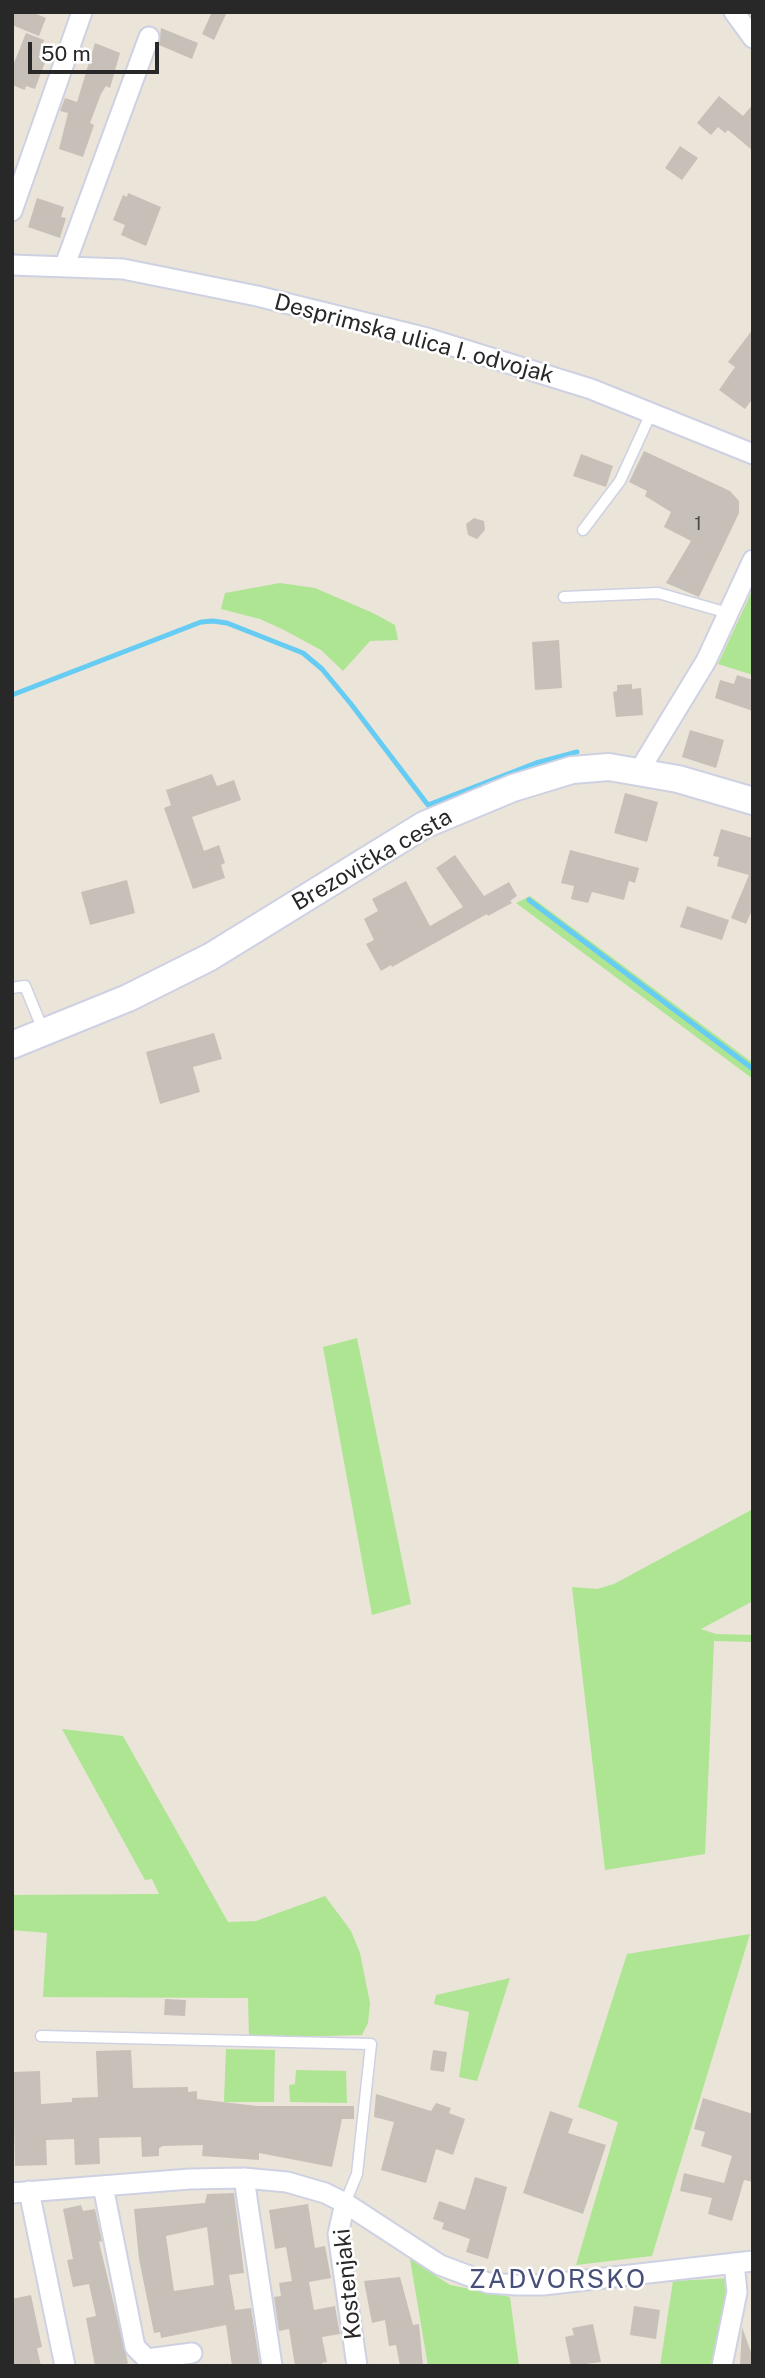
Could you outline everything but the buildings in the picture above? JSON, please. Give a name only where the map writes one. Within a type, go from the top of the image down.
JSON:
[{"type":"main road","name":"Brezovička cesta","points":[[12,1045],[128,998],[210,957],[424,825],[452,811],[572,770],[609,767],[639,771],[753,801]]},
{"type":"street","points":[[12,211],[82,12]]},
{"type":"street","points":[[734,12],[753,38]]},
{"type":"street","points":[[65,265],[149,37]]},
{"type":"street","name":"Desprimska ulica I. odvojak","points":[[12,265],[123,269],[414,334],[652,411],[753,454]]},
{"type":"street","points":[[639,771],[706,662],[753,560]]},
{"type":"street","points":[[244,2178],[272,2366]]},
{"type":"street","points":[[65,2366],[21,2192],[244,2178],[305,2186],[345,2203],[440,2265],[488,2283],[543,2286],[743,2262],[722,2366]]},
{"type":"street","points":[[103,2186],[135,2347],[147,2359],[192,2353]]},
{"type":"street","name":"Kostenjaki","points":[[345,2203],[338,2234],[357,2366]]},
{"type":"lane","points":[[583,530],[620,481],[652,411]]},
{"type":"lane","points":[[564,597],[658,593],[728,613]]},
{"type":"lane","points":[[12,988],[25,986],[44,1034]]},
{"type":"lane","points":[[41,2036],[371,2044],[357,2174],[345,2203]]},
{"type":"green space","points":[[280,583],[315,588],[373,613],[395,625],[398,640],[370,641],[343,671],[321,650],[284,630],[260,619],[221,609],[225,593]]},
{"type":"green space","points":[[753,589],[753,675],[718,664]]},
{"type":"green space","points":[[530,896],[753,1063],[753,1079],[516,903]]},
{"type":"green space","points":[[357,1338],[411,1604],[372,1615],[323,1347]]},
{"type":"green space","points":[[753,1509],[753,1601],[701,1629],[716,1634],[753,1635],[753,1642],[714,1641],[705,1854],[605,1870],[572,1587],[597,1589],[614,1584]]},
{"type":"green space","points":[[62,1729],[123,1736],[228,1922],[256,1921],[325,1896],[351,1931],[360,1953],[370,2003],[368,2023],[362,2035],[249,2038],[248,1998],[43,1997],[47,1933],[12,1930],[12,1895],[159,1894],[152,1879],[145,1880]]},
{"type":"green space","points":[[750,1934],[652,2256],[576,2265],[618,2122],[578,2107],[627,1954]]},
{"type":"green space","points":[[510,1978],[477,2081],[459,2077],[469,2012],[434,2004],[436,1995]]},
{"type":"green space","points":[[226,2049],[275,2050],[274,2102],[224,2102]]},
{"type":"green space","points":[[296,2070],[346,2071],[347,2103],[290,2102],[289,2085],[295,2084]]},
{"type":"green space","points":[[410,2259],[450,2285],[510,2297],[519,2366],[428,2366]]},
{"type":"green space","points":[[732,2278],[715,2366],[660,2366],[673,2281]]},
{"type":"waterway","points":[[12,695],[201,622],[213,621],[227,623],[303,653],[322,669],[428,805],[536,763],[577,752]]},
{"type":"waterway","points":[[529,900],[753,1069]]},
{"type":"district","name":"ZADVORSKO","points":[[558,2280]]}]
